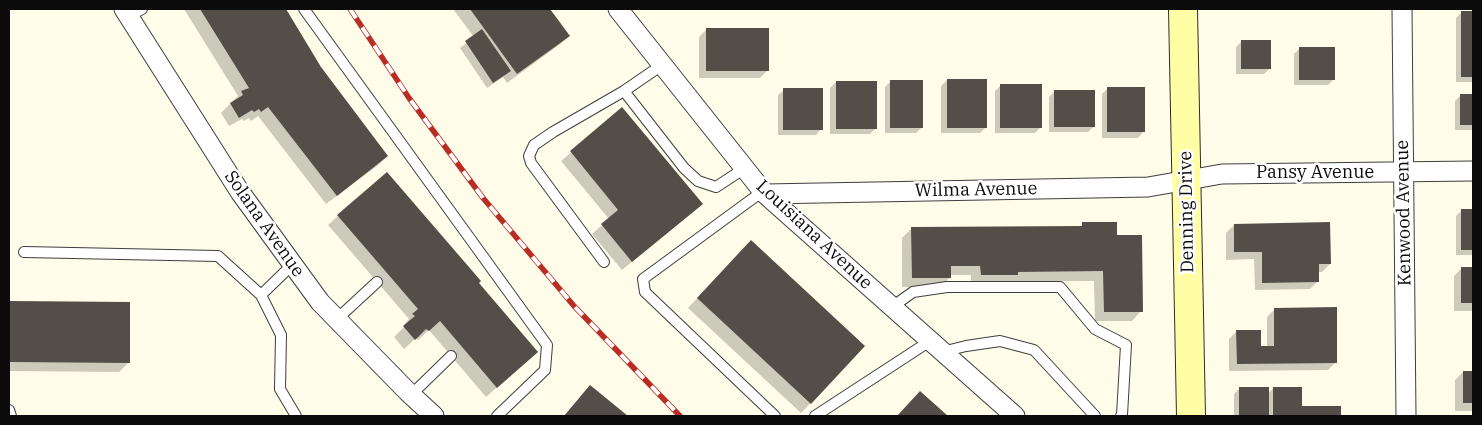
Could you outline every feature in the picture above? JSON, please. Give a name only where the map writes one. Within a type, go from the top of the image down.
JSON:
[{"type":"street","name":"Louisiana Avenue","points":[[618,9],[764,193],[1015,416]]},
{"type":"street","name":"Denning Drive","points":[[1183,9],[1191,416]]},
{"type":"street","name":"Kenwood Avenue","points":[[1402,9],[1406,416]]},
{"type":"street","name":"Solana Avenue","points":[[132,11],[240,192],[320,302],[434,416]]},
{"type":"street","name":"Pansy Avenue","points":[[1187,180],[1222,174],[1473,171]]},
{"type":"street","name":"Wilma Avenue","points":[[764,193],[1148,187],[1187,180]]},
{"type":"lane","points":[[304,9],[546,345],[545,370],[497,416]]},
{"type":"lane","points":[[604,262],[531,163],[529,156],[534,145],[553,132],[624,91],[662,65]]},
{"type":"lane","points":[[624,91],[684,168],[698,181],[716,187],[745,168]]},
{"type":"lane","points":[[764,193],[643,279],[644,292],[775,416]]},
{"type":"lane","points":[[24,252],[218,256],[260,295],[281,334],[280,389],[296,416]]},
{"type":"lane","points":[[260,295],[293,264]]},
{"type":"lane","points":[[336,319],[378,282]]},
{"type":"lane","points":[[892,307],[913,292],[947,287],[1060,287],[1095,329],[1126,345],[1121,416]]},
{"type":"lane","points":[[815,416],[936,346],[966,346],[1000,341],[1034,350],[1095,416]]},
{"type":"lane","points":[[411,395],[451,356]]},
{"type":"lane","points":[[9,410],[10,416]]},
{"type":"building","points":[[200,9],[286,9],[321,67],[388,156],[337,196],[268,107],[261,112],[259,109],[254,112],[252,110],[239,118],[230,103],[243,95],[241,91],[249,88]]},
{"type":"building","points":[[470,9],[550,9],[570,36],[517,74]]},
{"type":"building","points":[[1461,11],[1473,11],[1473,77],[1461,77]]},
{"type":"building","points":[[706,28],[769,28],[769,71],[706,71]]},
{"type":"building","points":[[482,29],[511,71],[493,83],[465,41]]},
{"type":"building","points":[[1241,40],[1271,40],[1271,69],[1241,69]]},
{"type":"building","points":[[1299,47],[1335,47],[1335,80],[1299,80]]},
{"type":"building","points":[[947,79],[987,79],[987,128],[947,128]]},
{"type":"building","points":[[890,80],[923,80],[923,128],[890,128]]},
{"type":"building","points":[[836,81],[877,81],[877,129],[836,129]]},
{"type":"building","points":[[1000,84],[1042,84],[1042,128],[1000,128]]},
{"type":"building","points":[[1107,87],[1145,87],[1145,132],[1107,132]]},
{"type":"building","points":[[783,88],[823,88],[823,130],[783,130]]},
{"type":"building","points":[[1054,90],[1095,90],[1095,127],[1054,127]]},
{"type":"building","points":[[1460,94],[1473,94],[1473,125],[1460,125]]},
{"type":"building","points":[[622,107],[703,204],[632,262],[601,224],[618,210],[570,151]]},
{"type":"building","points":[[387,172],[481,281],[479,283],[538,352],[497,388],[440,321],[429,331],[426,329],[415,340],[403,326],[415,316],[412,314],[418,309],[337,215]]},
{"type":"building","points":[[1461,209],[1473,209],[1473,250],[1461,250]]},
{"type":"building","points":[[1082,222],[1117,222],[1117,235],[1142,235],[1143,312],[1104,312],[1103,271],[1018,272],[1018,275],[981,275],[980,266],[951,266],[951,278],[912,278],[911,227],[1082,226]]},
{"type":"building","points":[[1330,222],[1331,264],[1319,264],[1319,282],[1262,283],[1262,252],[1234,252],[1234,224]]},
{"type":"building","points":[[751,240],[865,346],[811,404],[697,298]]},
{"type":"building","points":[[1461,267],[1473,267],[1473,303],[1461,303]]},
{"type":"building","points":[[9,301],[130,302],[130,363],[9,362]]},
{"type":"building","points":[[1337,307],[1337,363],[1237,364],[1236,330],[1261,330],[1261,346],[1274,346],[1274,308]]},
{"type":"building","points":[[1463,371],[1473,371],[1473,403],[1463,403]]},
{"type":"building","points":[[590,385],[628,416],[564,416]]},
{"type":"building","points":[[1239,387],[1269,387],[1269,416],[1239,416]]},
{"type":"building","points":[[1273,387],[1302,387],[1302,406],[1341,406],[1341,416],[1273,416]]},
{"type":"building","points":[[920,391],[948,416],[897,416]]},
{"type":"railway","points":[[350,9],[409,98],[483,198],[574,306],[680,416]]}]
